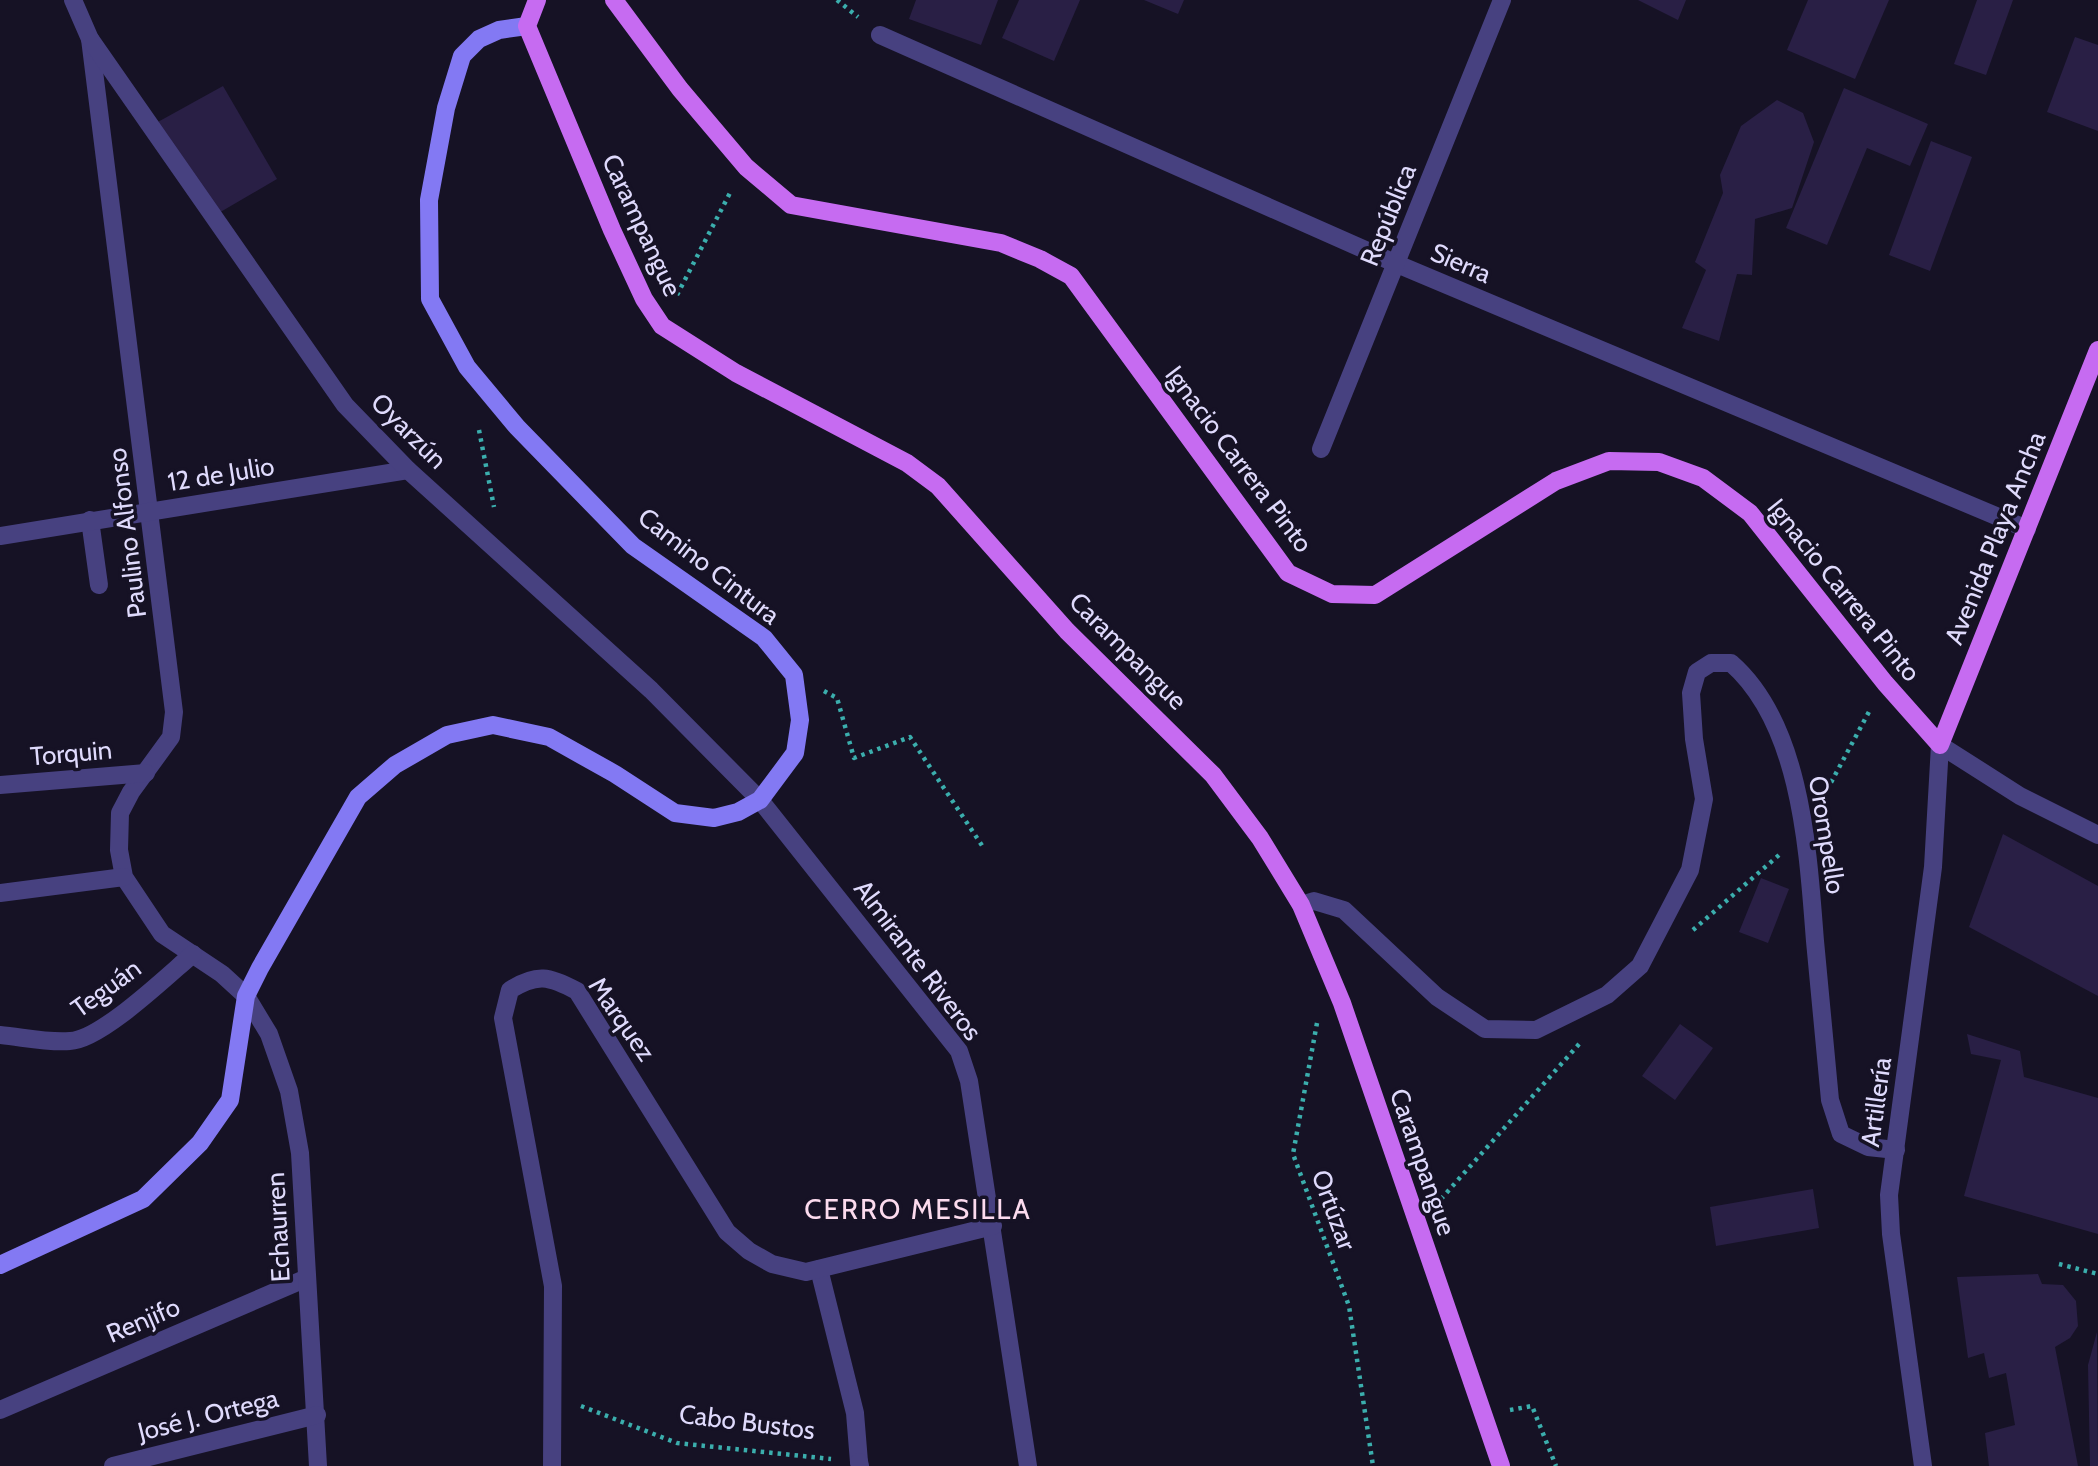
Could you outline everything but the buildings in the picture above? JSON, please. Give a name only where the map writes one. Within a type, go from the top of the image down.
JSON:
[{"type":"main road","points":[[527,26],[537,0]]},
{"type":"main road","name":"Ignacio Carrera Pinto","points":[[614,0],[680,89],[738,157],[791,205],[1001,243],[1040,259],[1071,276],[1288,573],[1332,594],[1375,595],[1556,481],[1609,461],[1659,462],[1703,478],[1750,513],[1885,683],[1940,745]]},
{"type":"main road","name":"Carampangue","points":[[527,26],[612,230],[644,299],[662,326],[736,373],[907,463],[938,486],[1067,631],[1213,775],[1260,838],[1301,905],[1342,1003],[1501,1466]]},
{"type":"main road","name":"Camino Cintura","points":[[527,26],[499,30],[478,39],[462,56],[446,108],[429,200],[430,299],[467,367],[517,427],[633,546],[764,638],[794,675]]},
{"type":"main road","name":"Avenida Playa Ancha","points":[[1940,745],[2098,350]]},
{"type":"main road","points":[[0,1265],[143,1199],[200,1143],[230,1100],[246,996],[358,797],[395,765],[447,735],[493,725],[549,737],[615,774],[675,813],[714,818],[738,812],[760,800],[795,753],[800,720],[794,675]]},
{"type":"street","name":"Paulino Alfonso","points":[[73,0],[90,39],[174,712],[171,737],[131,792],[121,813],[119,850],[124,877],[162,934],[222,974],[246,996]]},
{"type":"street","name":"República","points":[[1321,449],[1502,0]]},
{"type":"street","name":"Sierra","points":[[880,35],[1397,264],[2026,529]]},
{"type":"street","name":"Oyarzún","points":[[90,39],[345,405],[408,470],[651,690],[760,800]]},
{"type":"street","name":"12 de Julio","points":[[0,536],[408,470]]},
{"type":"street","points":[[90,520],[99,585]]},
{"type":"street","name":"Orompello","points":[[1301,905],[1314,901],[1344,910],[1437,997],[1485,1030],[1536,1031],[1607,995],[1640,966],[1690,870],[1704,799],[1690,693],[1697,672],[1711,663],[1731,663],[1749,678],[1762,699],[1789,763],[1806,831],[1830,1100],[1841,1134],[1867,1147],[1896,1150]]},
{"type":"street","points":[[1940,745],[2020,796],[2098,835]]},
{"type":"street","name":"Artillería","points":[[1923,1466],[1891,1234],[1889,1195],[1933,867],[1940,745]]},
{"type":"street","name":"Torquin","points":[[0,785],[146,773]]},
{"type":"street","name":"Almirante Riveros","points":[[760,800],[959,1051],[969,1081],[1028,1466]]},
{"type":"street","points":[[0,893],[124,877]]},
{"type":"street","name":"Teguán","points":[[0,1035],[70,1041],[84,1038],[116,1018],[193,954]]},
{"type":"street","name":"Marquez","points":[[552,1466],[553,1286],[503,1017],[510,990],[529,978],[555,979],[577,991],[727,1232],[749,1251],[772,1265],[806,1272],[993,1226]]},
{"type":"street","name":"Echaurren","points":[[246,996],[269,1034],[289,1091],[300,1153],[318,1466]]},
{"type":"street","name":"Cabo Bustos","points":[[819,1269],[855,1413],[860,1464]]},
{"type":"street","name":"Renjifo","points":[[0,1410],[307,1278]]},
{"type":"street","name":"José J. Ortega","points":[[113,1466],[317,1415]]},
{"type":"path","points":[[662,326],[721,208]]},
{"type":"path","points":[[477,422],[504,558]]},
{"type":"path","points":[[794,675],[837,698],[854,758],[910,737],[983,847]]},
{"type":"path","name":"Ortúzar","points":[[1317,1020],[1293,1154],[1349,1306],[1373,1466]]},
{"type":"path","points":[[2059,1264],[2098,1274]]},
{"type":"path","name":"Cabo Bustos","points":[[553,1395],[677,1443],[860,1464]]},
{"type":"path","points":[[1482,1415],[1532,1406],[1556,1466]]},
{"type":"district","name":"CERRO MESILLA","points":[[918,1209]]}]
